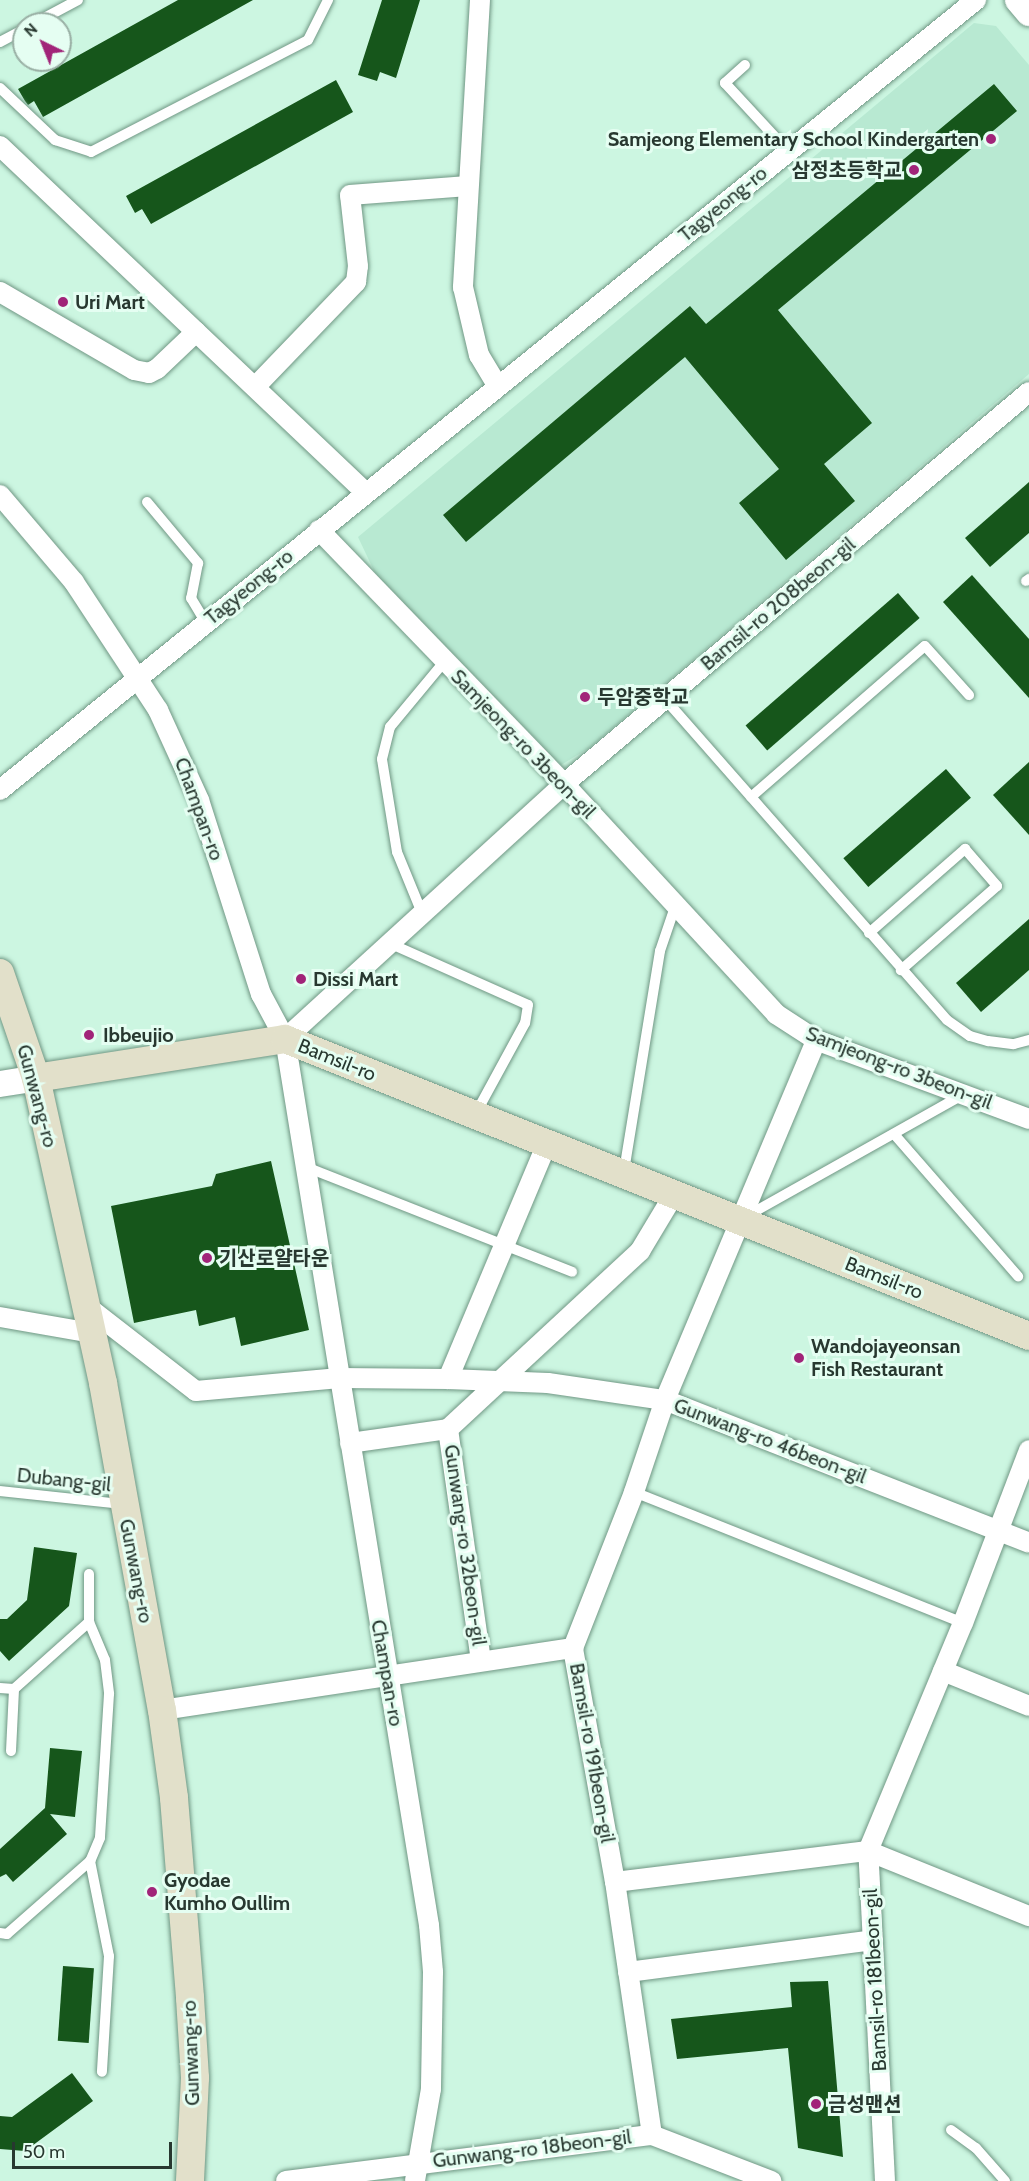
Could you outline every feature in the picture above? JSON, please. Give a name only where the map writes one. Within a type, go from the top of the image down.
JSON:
[{"type":"main road","name":"Gunwang-ro","points":[[0,973],[36,1078],[86,1305],[162,1710],[174,1798],[195,2078],[190,2181]]},
{"type":"main road","name":"Bamsil-ro","points":[[36,1078],[285,1039],[673,1196],[1029,1336]]},
{"type":"street","points":[[480,0],[463,287],[479,355],[497,385]]},
{"type":"street","name":"Tagyeong-ro","points":[[0,790],[497,385],[976,0]]},
{"type":"street","points":[[1018,0],[1029,13]]},
{"type":"street","points":[[0,146],[365,492]]},
{"type":"street","points":[[255,387],[356,282],[358,266],[350,195],[468,186]]},
{"type":"street","points":[[0,291],[134,370],[149,373],[157,369],[196,332]]},
{"type":"street","name":"Bamsil-ro 208beon-gil","points":[[285,1039],[564,784],[1029,392]]},
{"type":"street","name":"Champan-ro","points":[[0,495],[74,582],[139,677],[172,738],[199,800],[261,994],[285,1039],[387,1675],[411,1809],[432,1972],[431,2089],[416,2172]]},
{"type":"street","name":"Samjeong-ro 3beon-gil","points":[[319,530],[564,784],[776,1014],[816,1040],[1029,1119]]},
{"type":"street","points":[[738,1221],[816,1040]]},
{"type":"street","points":[[0,1084],[36,1078]]},
{"type":"street","points":[[448,1379],[547,1144]]},
{"type":"street","points":[[350,1443],[448,1429],[640,1251],[673,1196]]},
{"type":"street","name":"Bamsil-ro 191beon-gil","points":[[652,2134],[615,1882],[573,1648],[634,1492],[665,1400],[738,1221]]},
{"type":"street","name":"Gunwang-ro 46beon-gil","points":[[86,1305],[196,1391],[339,1377],[448,1379],[548,1383],[665,1400],[1029,1543]]},
{"type":"street","points":[[0,1317],[92,1333]]},
{"type":"street","name":"Gunwang-ro 32beon-gil","points":[[448,1429],[481,1661]]},
{"type":"street","name":"Bamsil-ro 181beon-gil","points":[[885,2181],[868,1851],[1000,1531],[1029,1450]]},
{"type":"street","name":"Gunwang-ro 32beon-gil","points":[[162,1710],[573,1648]]},
{"type":"street","points":[[943,1671],[1029,1706]]},
{"type":"street","name":"Bamsil-ro 181beon-gil","points":[[615,1882],[868,1851],[1029,1916]]},
{"type":"street","points":[[628,1972],[873,1940]]},
{"type":"street","name":"Gunwang-ro 18beon-gil","points":[[286,2181],[416,2172],[652,2134],[771,2181]]},
{"type":"lane","points":[[56,12],[78,0]]},
{"type":"lane","points":[[0,88],[55,140],[91,153],[308,40],[328,0]]},
{"type":"lane","points":[[745,65],[725,83],[788,151]]},
{"type":"lane","points":[[147,502],[198,563],[191,598],[206,623]]},
{"type":"lane","points":[[751,797],[924,646],[969,695]]},
{"type":"lane","name":"Samjeong-ro 3beon-gil","points":[[422,914],[397,852],[382,759],[390,727],[444,662]]},
{"type":"lane","points":[[665,699],[947,1020],[970,1036],[1014,1044],[1029,1040]]},
{"type":"lane","points":[[869,933],[965,849],[997,886],[901,970]]},
{"type":"lane","points":[[623,1176],[660,951],[676,904]]},
{"type":"lane","points":[[389,944],[528,1005],[525,1023],[475,1115]]},
{"type":"lane","points":[[738,1221],[964,1094]]},
{"type":"lane","points":[[894,1134],[1018,1276]]},
{"type":"lane","points":[[306,1167],[503,1248],[572,1272]]},
{"type":"lane","name":"Dubang-gil","points":[[0,1491],[124,1504]]},
{"type":"lane","points":[[634,1492],[963,1623]]},
{"type":"lane","points":[[0,1933],[7,1934],[90,1861],[100,1838],[110,1694],[105,1659],[89,1622],[89,1574]]},
{"type":"lane","points":[[11,1751],[14,1689],[89,1622]]},
{"type":"lane","points":[[0,1688],[14,1689]]},
{"type":"lane","points":[[90,1861],[109,1956],[102,2072]]},
{"type":"lane","points":[[951,2130],[976,2148],[1005,2181]]},
{"type":"shaded area","points":[[974,23],[996,26],[1029,65],[1029,374],[589,748],[561,765],[375,573],[358,537]]},
{"type":"building","points":[[178,0],[253,0],[43,117],[34,101],[28,105],[18,89],[49,72],[72,72],[72,59]]},
{"type":"building","points":[[382,0],[420,0],[396,78],[380,72],[377,81],[358,75]]},
{"type":"building","points":[[336,80],[353,112],[151,224],[142,209],[135,213],[126,196]]},
{"type":"building","points":[[994,84],[1017,111],[778,310],[872,423],[824,464],[855,501],[786,560],[739,503],[779,469],[685,357],[466,542],[443,515],[690,306],[706,324]]},
{"type":"building","points":[[1029,482],[1029,533],[990,567],[965,538]]},
{"type":"building","points":[[972,575],[1029,639],[1029,698],[943,602]]},
{"type":"building","points":[[898,593],[920,618],[767,750],[746,726]]},
{"type":"building","points":[[1029,762],[1029,835],[993,795]]},
{"type":"building","points":[[946,769],[971,798],[868,887],[843,858]]},
{"type":"building","points":[[1029,919],[1029,970],[981,1012],[956,983]]},
{"type":"building","name":"기산로얄타운","points":[[271,1161],[309,1330],[241,1346],[235,1317],[199,1326],[196,1310],[134,1323],[111,1206],[212,1186],[216,1174]]},
{"type":"building","points":[[34,1547],[77,1553],[69,1606],[9,1661],[0,1651],[0,1619],[7,1619],[27,1600]]},
{"type":"building","points":[[50,1748],[82,1751],[75,1817],[50,1814],[67,1834],[13,1882],[6,1874],[0,1877],[0,1849],[45,1808]]},
{"type":"building","points":[[63,1966],[94,1968],[89,2043],[58,2041]]},
{"type":"building","name":"금성맨션","points":[[828,1981],[843,2157],[798,2148],[788,2048],[677,2059],[671,2019],[792,2007],[790,1982]]},
{"type":"building","points":[[72,2073],[93,2101],[25,2151],[0,2149],[0,2116],[12,2117]]},
{"type":"place","name":"Samjeong Elementary School Kindergarten","points":[[991,139]]},
{"type":"place","name":"삼정초등학교","points":[[914,170]]},
{"type":"place","name":"Uri Mart","points":[[63,302]]},
{"type":"place","name":"두암중학교","points":[[585,697]]},
{"type":"place","name":"Dissi Mart","points":[[301,979]]},
{"type":"place","name":"Ibbeujio","points":[[89,1035]]},
{"type":"place","name":"기산로얄타운","points":[[207,1258]]},
{"type":"place","name":"Wandojayeonsan Fish Restaurant","points":[[799,1358]]},
{"type":"place","name":"Gyodae Kumho Oullim","points":[[152,1892]]},
{"type":"place","name":"금성맨션","points":[[816,2104]]}]
